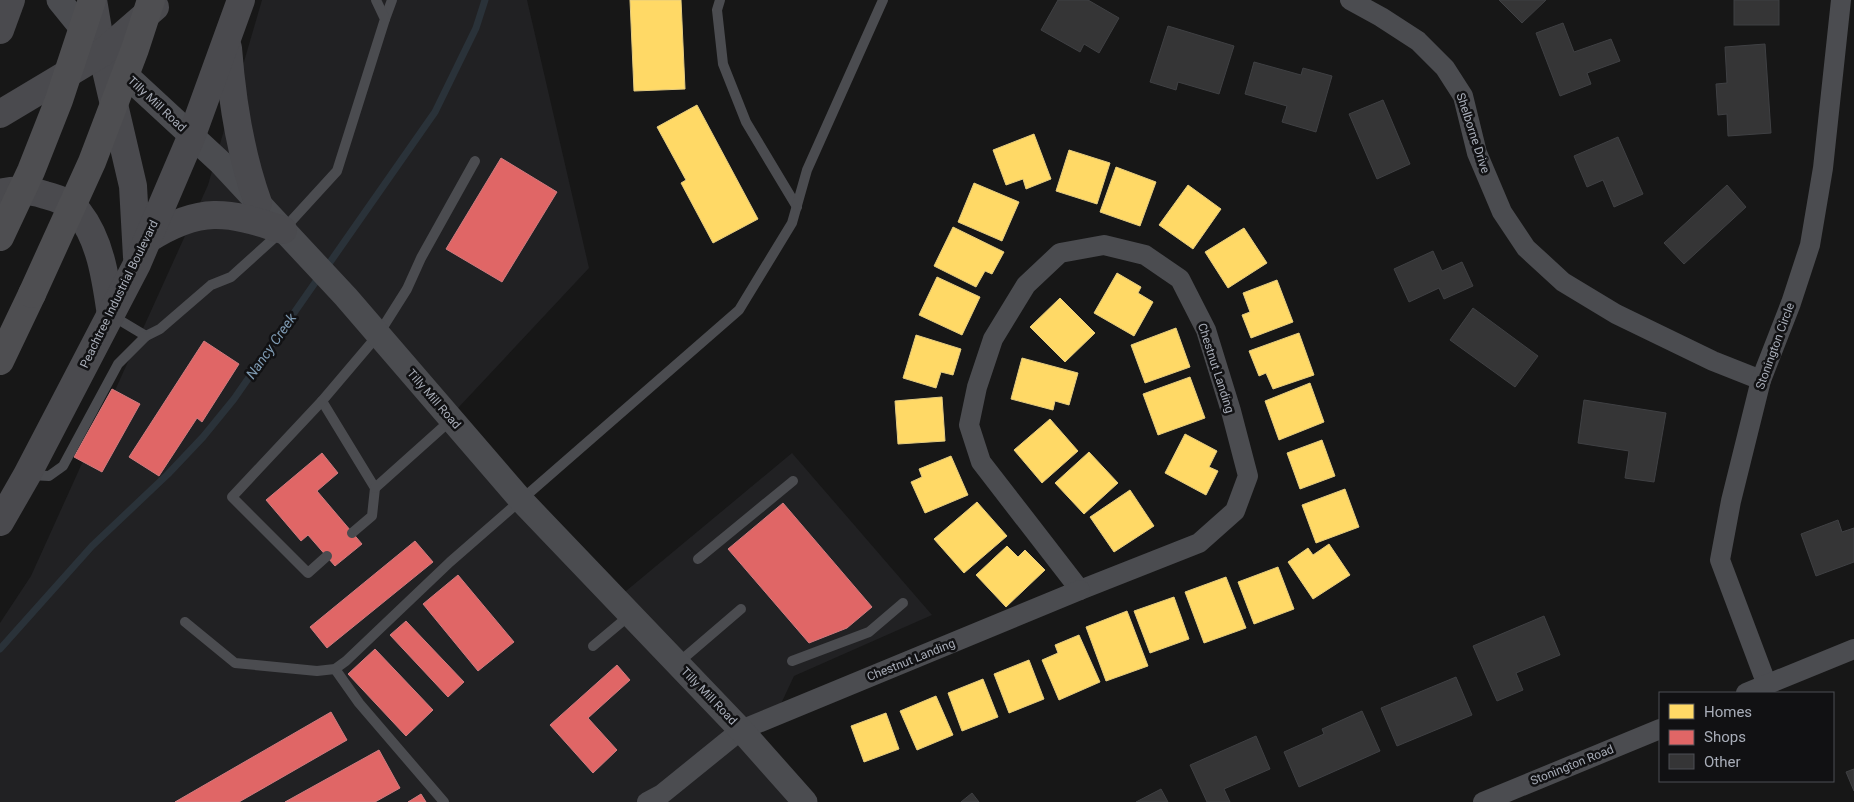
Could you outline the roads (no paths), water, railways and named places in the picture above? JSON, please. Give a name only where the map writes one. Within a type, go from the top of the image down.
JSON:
[{"type":"highway","points":[[0,237],[31,171],[93,0]]},
{"type":"highway","points":[[0,361],[92,162],[135,49],[151,0]]},
{"type":"main road","points":[[0,30],[11,0]]},
{"type":"main road","points":[[93,0],[102,53],[133,186],[137,264]]},
{"type":"main road","points":[[0,114],[102,53],[164,0]]},
{"type":"main road","name":"Peachtree Industrial Boulevard","points":[[0,522],[27,475],[137,264],[192,135],[241,0]]},
{"type":"main road","points":[[227,39],[240,142],[258,203]]},
{"type":"main road","points":[[0,193],[27,190],[41,193],[66,203],[78,212],[90,231],[97,249],[111,315]]},
{"type":"main road","points":[[148,239],[174,224],[188,218],[203,215],[238,218],[292,239]]},
{"type":"street","name":"Tilly Mill Road","points":[[59,0],[102,53],[220,162],[346,297],[521,500],[741,730],[805,802]]},
{"type":"street","name":"Shelborne Drive","points":[[1350,0],[1382,17],[1418,41],[1445,68],[1463,96],[1477,153],[1502,212],[1526,248],[1563,282],[1616,314],[1712,360],[1761,380]]},
{"type":"street","name":"Stonington Circle","points":[[1767,684],[1720,560],[1731,501],[1761,380],[1791,303],[1810,245],[1823,168],[1841,0]]},
{"type":"street","name":"Chestnut Landing","points":[[647,802],[662,794],[741,730],[1199,543],[1235,511],[1248,476],[1231,411],[1206,330],[1180,279],[1144,256],[1104,245],[1060,253],[1026,285],[993,339],[977,387],[969,425],[982,462],[1080,590]]},
{"type":"street","points":[[1748,692],[1854,649]]},
{"type":"street","name":"Stonington Road","points":[[1483,802],[1659,729]]},
{"type":"lane","points":[[376,0],[386,19]]},
{"type":"lane","points":[[27,475],[49,476],[63,466],[118,364],[146,336],[160,329],[211,285],[231,277],[292,239],[337,171],[392,0]]},
{"type":"lane","points":[[720,0],[717,10],[723,64],[746,122],[797,207]]},
{"type":"lane","points":[[185,622],[235,663],[317,671],[335,669],[450,562],[740,310],[792,223],[807,170],[883,0]]},
{"type":"lane","points":[[327,556],[308,573],[232,497],[322,400],[378,335],[407,288],[421,258],[475,161]]},
{"type":"lane","points":[[111,315],[146,336]]},
{"type":"lane","points":[[322,400],[375,488],[372,516],[352,533]]},
{"type":"lane","points":[[375,488],[452,419]]},
{"type":"lane","points":[[698,559],[793,481]]},
{"type":"lane","points":[[792,661],[869,632],[903,603]]},
{"type":"lane","points":[[677,664],[741,609]]},
{"type":"lane","points":[[593,646],[630,614]]},
{"type":"lane","points":[[335,669],[359,703],[444,802]]},
{"type":"waterway","name":"Nancy Creek","points":[[326,268],[435,112],[476,28],[485,0]]},
{"type":"waterway","name":"Nancy Creek","points":[[0,649],[92,546],[168,474],[203,437],[234,399],[319,277]]}]
